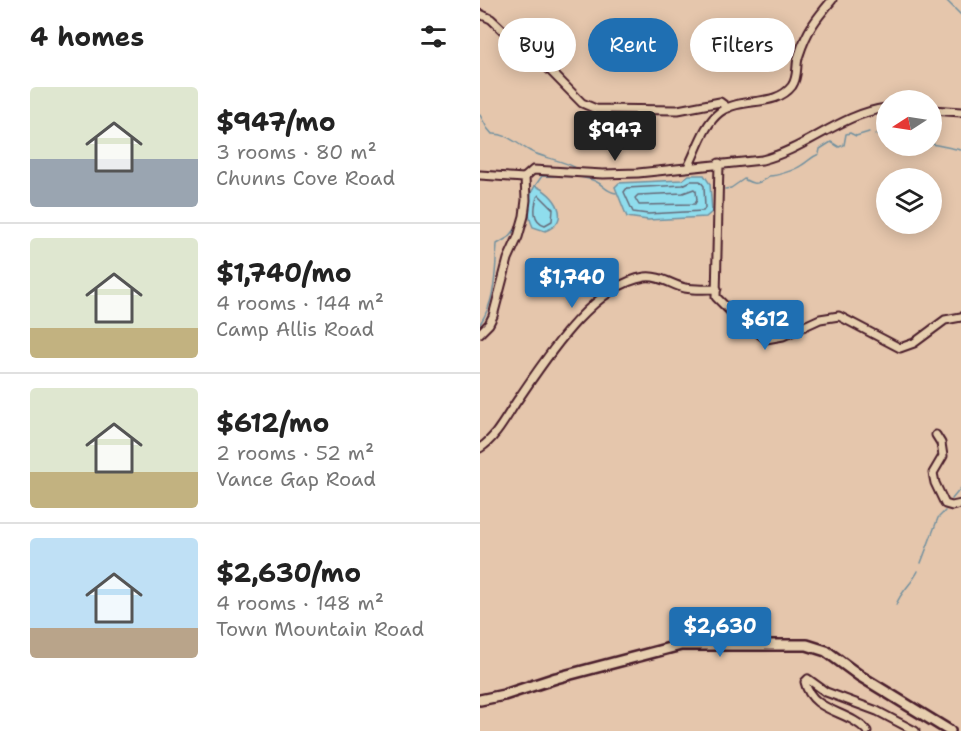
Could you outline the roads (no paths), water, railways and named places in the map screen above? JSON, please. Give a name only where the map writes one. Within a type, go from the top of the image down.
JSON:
[{"type":"main road","points":[[480,700],[681,645],[807,645],[826,651],[860,676],[950,731]]},
{"type":"street","points":[[688,167],[710,123],[720,112],[753,101],[781,97],[793,85],[798,57],[809,27],[832,0]]},
{"type":"street","points":[[480,14],[534,54],[582,103],[597,109],[678,110],[720,102],[728,108]]},
{"type":"street","points":[[480,175],[525,177],[532,170],[616,174],[762,160],[773,158],[846,120],[876,109]]},
{"type":"street","points":[[942,111],[961,112]]},
{"type":"street","points":[[719,163],[717,297],[731,312],[766,339],[783,336],[820,319],[839,316],[900,348],[914,343],[945,320],[961,317]]},
{"type":"street","points":[[480,333],[493,316],[508,259],[521,230],[526,200],[525,177]]},
{"type":"street","points":[[480,448],[494,436],[557,345],[574,325],[607,294],[623,285],[646,277],[653,277],[685,288],[717,289]]},
{"type":"street","points":[[936,435],[941,443],[943,456],[933,473],[935,483],[945,504],[952,506],[961,504]]},
{"type":"street","points":[[867,731],[855,720],[822,706],[809,693],[805,682],[808,679],[826,692],[877,711],[915,731]]},
{"type":"water","points":[[689,175],[704,175],[710,184],[712,212],[706,217],[648,220],[627,217],[615,187],[619,183],[682,180]]},
{"type":"water","points":[[535,186],[549,195],[558,207],[558,221],[545,231],[533,227],[530,217],[529,201]]},
{"type":"waterway","points":[[946,0],[961,15]]},
{"type":"waterway","points":[[480,115],[492,134],[507,137],[536,154],[578,169]]},
{"type":"waterway","points":[[725,189],[731,188],[744,179],[757,183],[769,176],[791,171],[819,154],[820,149],[831,142],[839,147],[844,145],[846,134],[856,136],[869,132]]},
{"type":"waterway","points":[[942,146],[961,150]]},
{"type":"waterway","points":[[535,186],[542,176],[576,177],[595,181],[616,193]]},
{"type":"waterway","points":[[480,324],[492,296],[497,244],[509,237],[517,227]]},
{"type":"waterway","points":[[952,499],[961,488]]},
{"type":"waterway","points":[[921,563],[938,518],[945,511]]},
{"type":"waterway","points":[[896,605],[918,571]]}]
